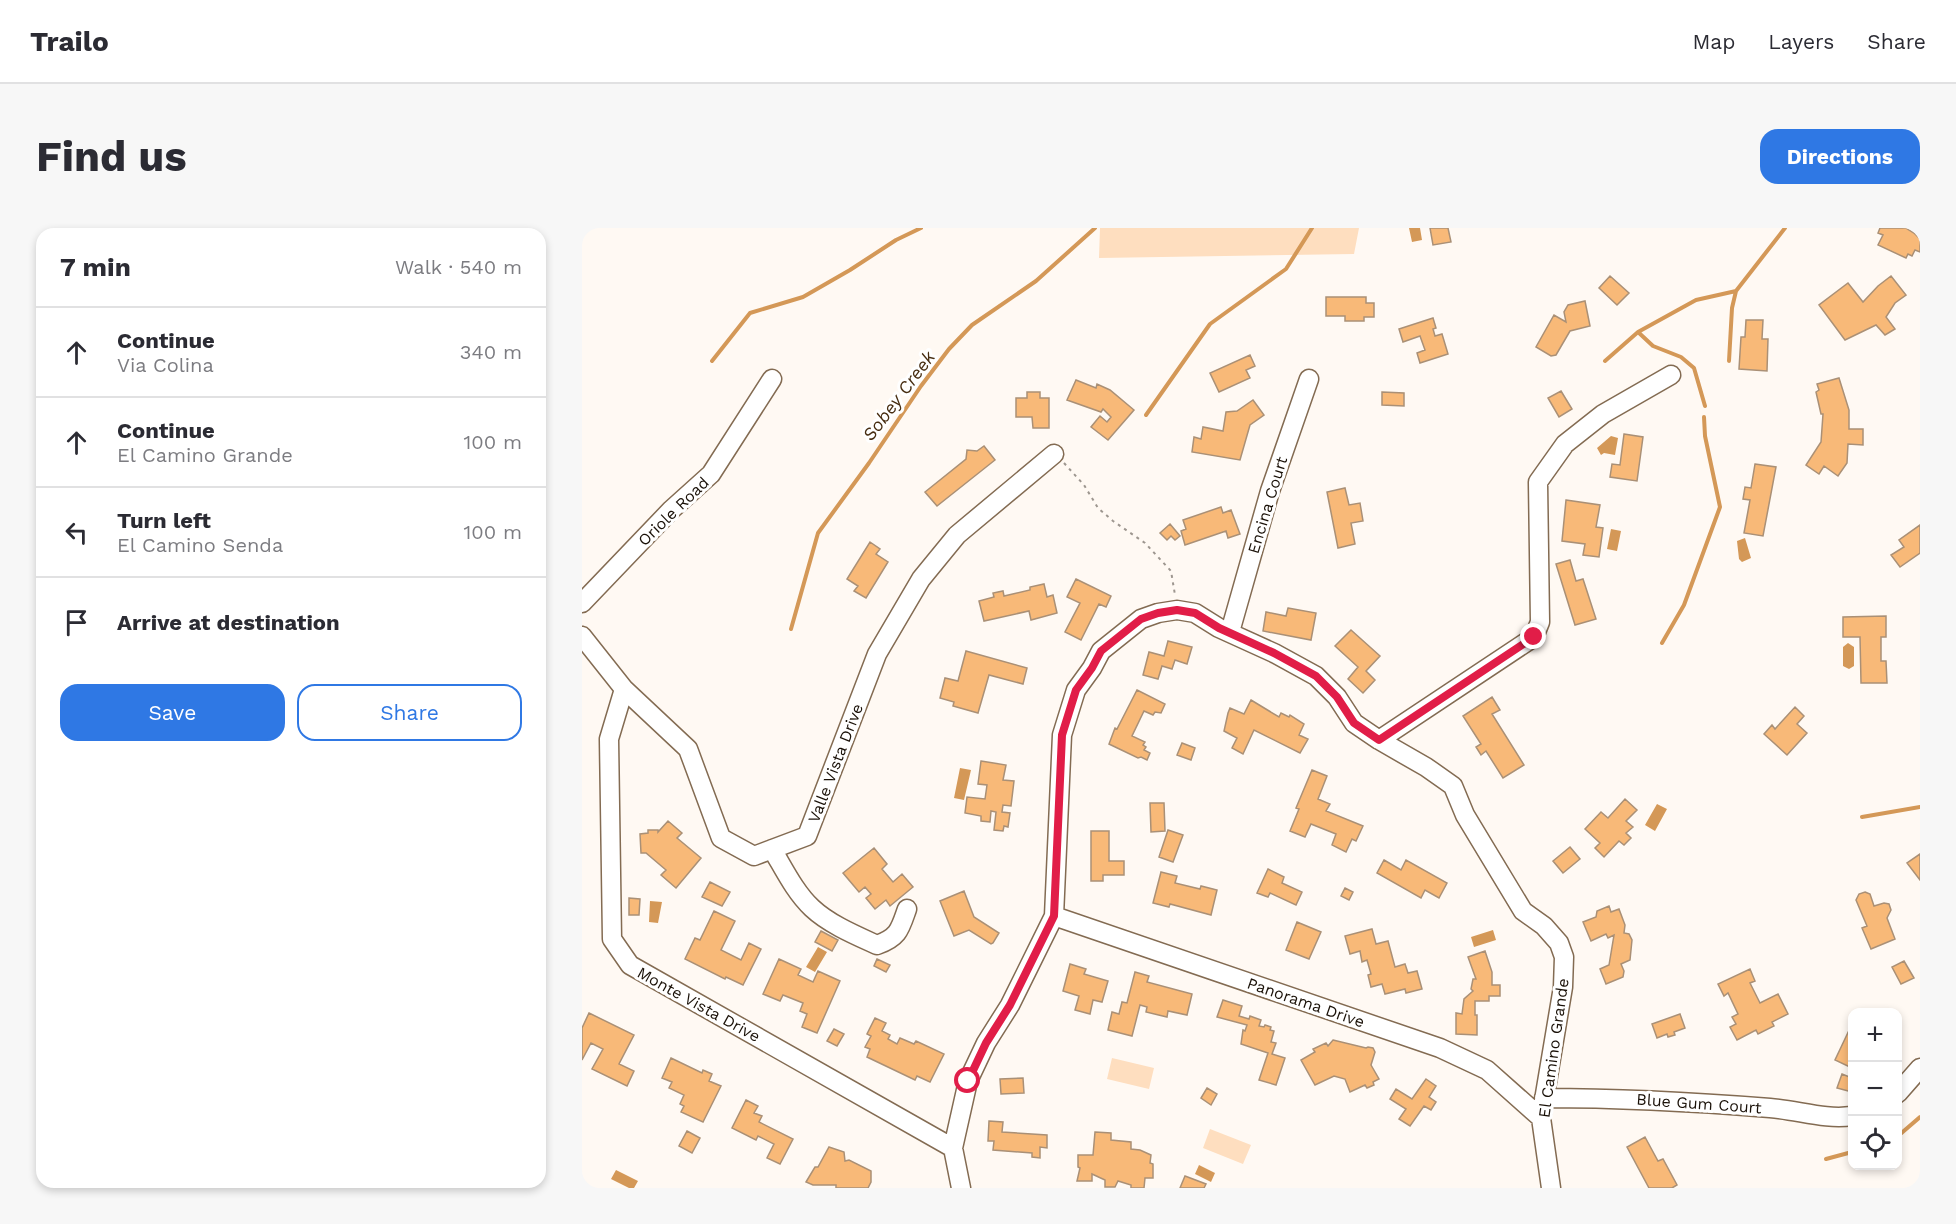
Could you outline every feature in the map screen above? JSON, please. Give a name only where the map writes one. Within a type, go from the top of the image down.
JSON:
[{"type":"street","points":[[1379,740],[1534,637],[1540,622],[1538,482],[1565,444],[1603,414],[1671,375]]},
{"type":"street","name":"Oriole Road","points":[[582,603],[671,510],[711,474],[772,379]]},
{"type":"street","name":"Encina Court","points":[[1230,632],[1270,491],[1309,380]]},
{"type":"street","name":"Valle Vista Drive","points":[[582,636],[624,689],[688,749],[721,838],[754,856],[807,836],[877,654],[921,579],[957,536],[1054,454]]},
{"type":"street","points":[[961,1188],[953,1148],[968,1081],[986,1043],[1010,1005],[1054,916],[1062,735],[1076,690],[1101,651],[1141,619],[1177,610]]},
{"type":"street","name":"El Camino Grande","points":[[1177,610],[1195,613],[1219,628],[1316,676],[1337,697],[1354,723],[1453,786],[1465,815],[1523,911],[1544,926],[1560,943],[1564,957],[1563,987],[1540,1118],[1551,1188]]},
{"type":"street","name":"Monte Vista Drive","points":[[624,689],[609,739],[612,939],[630,965],[953,1148]]},
{"type":"street","points":[[772,849],[813,909],[861,938],[877,945],[890,940],[899,932],[907,909]]},
{"type":"street","name":"Panorama Drive","points":[[1054,916],[1440,1048],[1487,1070],[1540,1118]]},
{"type":"street","points":[[1902,1088],[1920,1068]]},
{"type":"street","name":"Blue Gum Court","points":[[1544,1098],[1628,1098],[1773,1108],[1839,1118],[1848,1117]]},
{"type":"path","points":[[1054,454],[1071,469],[1098,507],[1113,521],[1145,543],[1171,571],[1177,610]]},
{"type":"shaded area","points":[[1100,228],[1359,228],[1354,254],[1099,258]]},
{"type":"shaded area","points":[[1409,228],[1420,228],[1422,240],[1412,242]]},
{"type":"shaded area","points":[[1611,436],[1618,438],[1615,455],[1604,453],[1601,455],[1597,448]]},
{"type":"shaded area","points":[[1611,529],[1621,531],[1617,551],[1607,549]]},
{"type":"shaded area","points":[[1745,538],[1751,558],[1742,562],[1739,559],[1737,541]]},
{"type":"shaded area","points":[[1848,643],[1854,647],[1854,666],[1849,669],[1843,666],[1843,647]]},
{"type":"shaded area","points":[[960,768],[971,770],[964,800],[954,798]]},
{"type":"shaded area","points":[[1657,804],[1667,809],[1655,831],[1645,825]]},
{"type":"shaded area","points":[[650,901],[662,902],[658,923],[649,922]]},
{"type":"shaded area","points":[[1493,930],[1496,940],[1474,947],[1471,937]]},
{"type":"shaded area","points":[[818,947],[827,952],[815,972],[806,967]]},
{"type":"shaded area","points":[[1112,1058],[1154,1068],[1149,1089],[1107,1079]]},
{"type":"shaded area","points":[[1210,1129],[1251,1145],[1243,1164],[1203,1148]]},
{"type":"shaded area","points":[[1199,1165],[1215,1173],[1211,1182],[1195,1174]]},
{"type":"shaded area","points":[[616,1170],[638,1181],[634,1188],[629,1188],[611,1179]]},
{"type":"building","points":[[1430,228],[1448,228],[1451,242],[1433,245]]},
{"type":"building","points":[[1880,228],[1906,228],[1920,239],[1920,252],[1915,250],[1912,256],[1908,254],[1906,258],[1878,245],[1883,235],[1878,233]]},
{"type":"building","points":[[1610,276],[1629,293],[1617,305],[1599,288]]},
{"type":"building","points":[[1891,276],[1906,295],[1895,303],[1886,317],[1895,329],[1885,335],[1876,325],[1845,340],[1819,305],[1848,283],[1863,302]]},
{"type":"building","points":[[1326,297],[1366,297],[1366,303],[1374,303],[1374,317],[1364,317],[1364,321],[1345,321],[1345,316],[1326,316]]},
{"type":"building","points":[[1585,301],[1590,326],[1570,331],[1556,355],[1551,356],[1536,347],[1554,315],[1566,322],[1564,312],[1568,305]]},
{"type":"building","points":[[1433,318],[1436,328],[1433,329],[1435,336],[1442,334],[1448,354],[1420,363],[1417,353],[1425,350],[1420,336],[1403,342],[1399,329]]},
{"type":"building","points":[[1746,320],[1763,320],[1762,339],[1768,339],[1767,371],[1739,369],[1741,337],[1745,337]]},
{"type":"building","points":[[1250,355],[1255,366],[1246,370],[1250,378],[1219,392],[1210,373]]},
{"type":"building","points":[[1839,378],[1849,410],[1849,429],[1863,429],[1863,445],[1848,444],[1847,463],[1838,476],[1824,466],[1819,474],[1806,465],[1821,442],[1823,414],[1821,414],[1816,392],[1819,390],[1817,384]]},
{"type":"building","points":[[1076,380],[1096,388],[1097,384],[1110,390],[1134,410],[1108,440],[1091,427],[1100,416],[1107,422],[1111,417],[1103,409],[1101,412],[1067,400]]},
{"type":"building","points":[[1561,391],[1572,409],[1559,417],[1548,398]]},
{"type":"building","points":[[1027,392],[1040,392],[1040,398],[1049,398],[1049,428],[1033,428],[1032,417],[1016,417],[1016,398],[1027,398]]},
{"type":"building","points":[[1382,392],[1404,393],[1404,406],[1382,405]]},
{"type":"building","points":[[1253,400],[1264,415],[1250,425],[1240,460],[1192,452],[1194,437],[1201,439],[1203,427],[1223,431],[1226,412],[1237,411]]},
{"type":"building","points":[[1624,434],[1643,437],[1637,481],[1610,477],[1612,464],[1620,465]]},
{"type":"building","points":[[984,446],[995,460],[937,506],[925,492],[966,459],[967,450],[977,451]]},
{"type":"building","points":[[1755,464],[1776,467],[1763,536],[1744,533],[1750,500],[1743,499],[1745,487],[1751,488]]},
{"type":"building","points":[[1345,488],[1349,505],[1360,503],[1363,521],[1351,523],[1355,544],[1338,548],[1327,492]]},
{"type":"building","points":[[1566,500],[1600,505],[1596,527],[1603,528],[1599,557],[1583,555],[1585,544],[1562,541]]},
{"type":"building","points":[[1221,507],[1223,513],[1231,510],[1240,534],[1228,538],[1226,531],[1185,545],[1181,531],[1186,529],[1183,520]]},
{"type":"building","points":[[1170,524],[1180,536],[1175,540],[1171,536],[1167,540],[1160,533]]},
{"type":"building","points":[[1920,525],[1920,553],[1900,567],[1891,555],[1904,547],[1899,540]]},
{"type":"building","points":[[870,542],[880,549],[876,554],[888,562],[866,598],[854,591],[858,586],[847,579]]},
{"type":"building","points":[[1570,560],[1576,581],[1583,579],[1596,619],[1575,625],[1556,564]]},
{"type":"building","points":[[1076,579],[1111,596],[1106,607],[1099,604],[1081,640],[1065,632],[1080,603],[1067,597]]},
{"type":"building","points":[[1044,584],[1047,597],[1053,595],[1057,613],[1031,620],[1029,611],[984,621],[979,601],[994,597],[993,593],[1003,591],[1004,596]]},
{"type":"building","points":[[1288,608],[1316,613],[1311,640],[1263,631],[1266,612],[1286,616]]},
{"type":"building","points":[[1886,616],[1886,637],[1881,637],[1881,661],[1886,661],[1887,683],[1861,683],[1860,637],[1843,637],[1843,617]]},
{"type":"building","points":[[1351,630],[1380,656],[1366,671],[1375,680],[1363,693],[1348,679],[1358,667],[1335,646]]},
{"type":"building","points":[[1168,641],[1192,647],[1187,664],[1175,660],[1172,669],[1162,666],[1158,679],[1143,675],[1149,652],[1164,656]]},
{"type":"building","points":[[966,651],[1027,668],[1023,684],[989,675],[978,713],[953,706],[954,702],[940,698],[945,678],[958,681]]},
{"type":"building","points":[[1137,690],[1165,704],[1161,713],[1155,712],[1153,715],[1144,711],[1132,736],[1145,742],[1144,750],[1150,753],[1147,760],[1109,744],[1115,728],[1117,729]]},
{"type":"building","points":[[1492,697],[1500,710],[1492,714],[1524,765],[1503,778],[1486,751],[1481,755],[1476,747],[1481,744],[1463,716]]},
{"type":"building","points":[[1251,700],[1279,717],[1281,713],[1289,717],[1290,715],[1304,724],[1299,735],[1308,739],[1300,753],[1254,730],[1243,754],[1232,748],[1237,738],[1224,731],[1228,713],[1230,708],[1244,714]]},
{"type":"building","points":[[1795,707],[1804,716],[1797,724],[1807,733],[1787,755],[1764,734],[1772,725],[1775,729]]},
{"type":"building","points":[[1182,743],[1195,748],[1191,760],[1177,755]]},
{"type":"building","points":[[981,761],[1006,765],[1003,780],[1014,781],[1011,806],[1003,805],[1002,812],[1010,813],[1008,827],[1004,826],[1003,831],[994,830],[996,812],[991,811],[990,822],[981,821],[981,816],[965,813],[967,797],[985,799],[987,785],[978,784]]},
{"type":"building","points":[[1312,770],[1327,776],[1318,799],[1330,804],[1326,811],[1363,826],[1356,841],[1352,839],[1346,852],[1332,845],[1336,834],[1311,824],[1305,837],[1290,831],[1299,809],[1296,808]]},
{"type":"building","points":[[1625,799],[1637,810],[1626,821],[1633,827],[1626,833],[1631,838],[1624,845],[1619,841],[1604,857],[1595,848],[1600,843],[1585,829],[1601,812],[1608,818]]},
{"type":"building","points":[[1150,803],[1164,803],[1165,831],[1151,832]]},
{"type":"building","points":[[668,821],[682,833],[677,838],[701,858],[676,888],[661,875],[666,870],[646,853],[641,853],[640,834],[648,833],[648,830],[658,830],[658,832]]},
{"type":"building","points":[[1168,830],[1183,835],[1173,862],[1159,857]]},
{"type":"building","points":[[1091,831],[1109,831],[1109,861],[1124,861],[1124,875],[1103,875],[1103,881],[1091,881]]},
{"type":"building","points":[[1570,847],[1580,859],[1563,873],[1553,861]]},
{"type":"building","points":[[874,848],[887,864],[882,869],[893,882],[902,874],[913,887],[890,906],[886,900],[875,909],[866,898],[871,894],[865,887],[859,892],[843,873]]},
{"type":"building","points":[[1920,854],[1920,880],[1907,863]]},
{"type":"building","points":[[1384,860],[1401,870],[1406,860],[1447,883],[1439,898],[1425,890],[1421,898],[1377,873]]},
{"type":"building","points":[[1268,869],[1284,877],[1282,883],[1302,892],[1296,905],[1270,893],[1268,897],[1257,893]]},
{"type":"building","points":[[1161,872],[1177,876],[1175,883],[1200,889],[1201,886],[1217,890],[1211,915],[1170,904],[1169,907],[1153,903]]},
{"type":"building","points":[[710,882],[730,892],[722,906],[702,897]]},
{"type":"building","points":[[1345,888],[1353,892],[1349,900],[1341,896]]},
{"type":"building","points":[[964,891],[974,917],[999,933],[993,943],[991,944],[969,930],[954,936],[940,901]]},
{"type":"building","points":[[1865,892],[1870,894],[1874,906],[1889,904],[1891,910],[1887,918],[1895,939],[1871,949],[1862,928],[1867,926],[1856,900],[1859,894]]},
{"type":"building","points":[[629,898],[640,899],[639,915],[629,915]]},
{"type":"building","points":[[1609,906],[1611,912],[1619,909],[1625,925],[1624,933],[1629,934],[1632,940],[1630,960],[1621,964],[1624,971],[1623,977],[1606,984],[1600,969],[1609,965],[1614,935],[1608,938],[1606,934],[1591,941],[1583,922],[1596,917],[1597,911]]},
{"type":"building","points":[[714,911],[735,921],[721,950],[741,960],[749,943],[761,949],[743,985],[726,977],[725,979],[685,959],[695,938],[700,940]]},
{"type":"building","points":[[1297,922],[1321,932],[1309,959],[1286,950]]},
{"type":"building","points":[[1372,929],[1376,944],[1388,941],[1395,967],[1405,964],[1408,973],[1417,971],[1422,989],[1406,993],[1405,989],[1385,994],[1382,984],[1371,987],[1368,975],[1371,974],[1367,960],[1362,962],[1360,951],[1350,954],[1345,936]]},
{"type":"building","points":[[821,931],[838,940],[832,951],[815,942]]},
{"type":"building","points":[[1485,951],[1492,972],[1492,985],[1500,985],[1500,996],[1489,996],[1489,1001],[1475,1001],[1477,1035],[1456,1034],[1456,1013],[1462,1014],[1464,999],[1473,991],[1471,989],[1473,979],[1476,979],[1468,957]]},
{"type":"building","points":[[779,959],[801,969],[798,975],[813,982],[818,971],[840,981],[817,1033],[802,1027],[807,1014],[800,1011],[803,1003],[783,995],[780,1001],[763,994]]},
{"type":"building","points":[[877,959],[890,965],[886,972],[874,966]]},
{"type":"building","points":[[1904,961],[1914,978],[1901,984],[1892,967]]},
{"type":"building","points":[[1070,964],[1086,969],[1084,974],[1108,981],[1102,1002],[1093,1000],[1090,1014],[1075,1010],[1079,996],[1063,991]]},
{"type":"building","points":[[1750,969],[1755,981],[1750,983],[1760,1003],[1778,994],[1788,1014],[1772,1022],[1774,1026],[1758,1034],[1756,1030],[1737,1040],[1730,1027],[1736,1024],[1732,1017],[1738,1014],[1728,993],[1724,996],[1718,984]]},
{"type":"building","points":[[1135,972],[1149,976],[1147,982],[1192,994],[1187,1015],[1168,1011],[1167,1017],[1146,1012],[1147,1007],[1140,1005],[1132,1036],[1108,1030],[1112,1012],[1119,1014],[1122,1002],[1127,1003]]},
{"type":"building","points":[[1223,1000],[1242,1006],[1239,1016],[1249,1019],[1250,1016],[1261,1020],[1259,1026],[1271,1027],[1270,1030],[1274,1031],[1271,1042],[1276,1043],[1272,1054],[1285,1058],[1276,1085],[1259,1080],[1268,1053],[1241,1044],[1243,1030],[1245,1031],[1247,1025],[1217,1017]]},
{"type":"building","points":[[589,1013],[634,1035],[619,1064],[634,1071],[627,1086],[592,1069],[603,1049],[591,1043],[582,1060],[582,1028]]},
{"type":"building","points":[[1680,1014],[1685,1028],[1674,1032],[1675,1035],[1668,1037],[1667,1034],[1657,1038],[1652,1024]]},
{"type":"building","points":[[875,1018],[886,1023],[882,1031],[890,1035],[888,1039],[897,1044],[900,1038],[914,1044],[916,1041],[944,1054],[930,1082],[917,1076],[915,1080],[867,1057],[870,1049],[865,1047],[871,1036],[867,1034]]},
{"type":"building","points":[[834,1029],[844,1034],[837,1046],[827,1041]]},
{"type":"building","points":[[1848,1032],[1848,1066],[1835,1060]]},
{"type":"building","points":[[1333,1040],[1373,1048],[1375,1052],[1371,1065],[1379,1079],[1373,1082],[1374,1085],[1367,1088],[1365,1085],[1350,1092],[1345,1079],[1334,1076],[1315,1085],[1301,1060],[1315,1052],[1313,1049],[1326,1043],[1328,1046]]},
{"type":"building","points":[[671,1058],[702,1073],[703,1070],[712,1074],[709,1081],[721,1086],[703,1122],[681,1112],[684,1106],[680,1104],[684,1095],[669,1088],[672,1082],[662,1078]]},
{"type":"building","points":[[1842,1074],[1848,1076],[1848,1091],[1837,1088]]},
{"type":"building","points":[[1023,1078],[1024,1093],[1001,1094],[1000,1079]]},
{"type":"building","points":[[1426,1079],[1436,1086],[1429,1097],[1436,1102],[1431,1110],[1424,1106],[1410,1126],[1399,1119],[1406,1109],[1390,1099],[1396,1089],[1412,1099]]},
{"type":"building","points":[[1207,1088],[1217,1094],[1211,1105],[1201,1098]]},
{"type":"building","points":[[746,1100],[758,1106],[754,1113],[762,1116],[759,1122],[793,1139],[780,1164],[767,1158],[774,1144],[758,1136],[756,1140],[732,1128]]},
{"type":"building","points":[[989,1121],[1003,1122],[1002,1132],[1047,1135],[1047,1148],[1040,1147],[1040,1158],[1032,1157],[1032,1153],[993,1150],[994,1141],[988,1141]]},
{"type":"building","points":[[687,1131],[700,1138],[692,1153],[679,1146]]},
{"type":"building","points":[[1095,1132],[1111,1133],[1111,1140],[1131,1142],[1131,1149],[1151,1155],[1153,1178],[1145,1178],[1144,1188],[1131,1188],[1131,1185],[1118,1181],[1115,1187],[1105,1187],[1105,1180],[1092,1174],[1092,1181],[1077,1181],[1080,1168],[1078,1167],[1078,1155],[1093,1155]]},
{"type":"building","points":[[1645,1137],[1658,1161],[1663,1159],[1677,1185],[1672,1188],[1649,1188],[1627,1147]]},
{"type":"building","points":[[829,1147],[844,1152],[845,1161],[849,1160],[871,1171],[871,1182],[868,1188],[836,1188],[836,1185],[813,1185],[806,1182]]},
{"type":"building","points":[[1185,1176],[1206,1184],[1204,1188],[1180,1188]]},
{"type":"waterway","points":[[712,361],[750,313],[803,297],[896,240],[921,228]]},
{"type":"waterway","name":"Sobey Creek","points":[[791,629],[818,533],[949,349],[972,325],[1036,281],[1095,228]]},
{"type":"waterway","points":[[1146,415],[1210,324],[1286,269],[1312,228]]},
{"type":"waterway","points":[[1729,361],[1732,308],[1736,291],[1785,228]]},
{"type":"waterway","points":[[1605,361],[1638,332],[1696,300],[1736,291]]},
{"type":"waterway","points":[[1638,332],[1653,346],[1681,357],[1694,368],[1705,406]]},
{"type":"waterway","points":[[1662,643],[1684,605],[1720,507],[1705,436],[1704,417]]},
{"type":"waterway","points":[[1862,817],[1920,807]]},
{"type":"waterway","points":[[1902,1133],[1920,1117]]},
{"type":"waterway","points":[[1826,1159],[1848,1153]]},
{"type":"route","points":[[968,1081],[986,1043],[1010,1005],[1054,916],[1062,735],[1076,690],[1101,651],[1141,619],[1177,610],[1195,613],[1219,628],[1274,653],[1316,676],[1337,697],[1354,723],[1379,740],[1534,637]]}]
